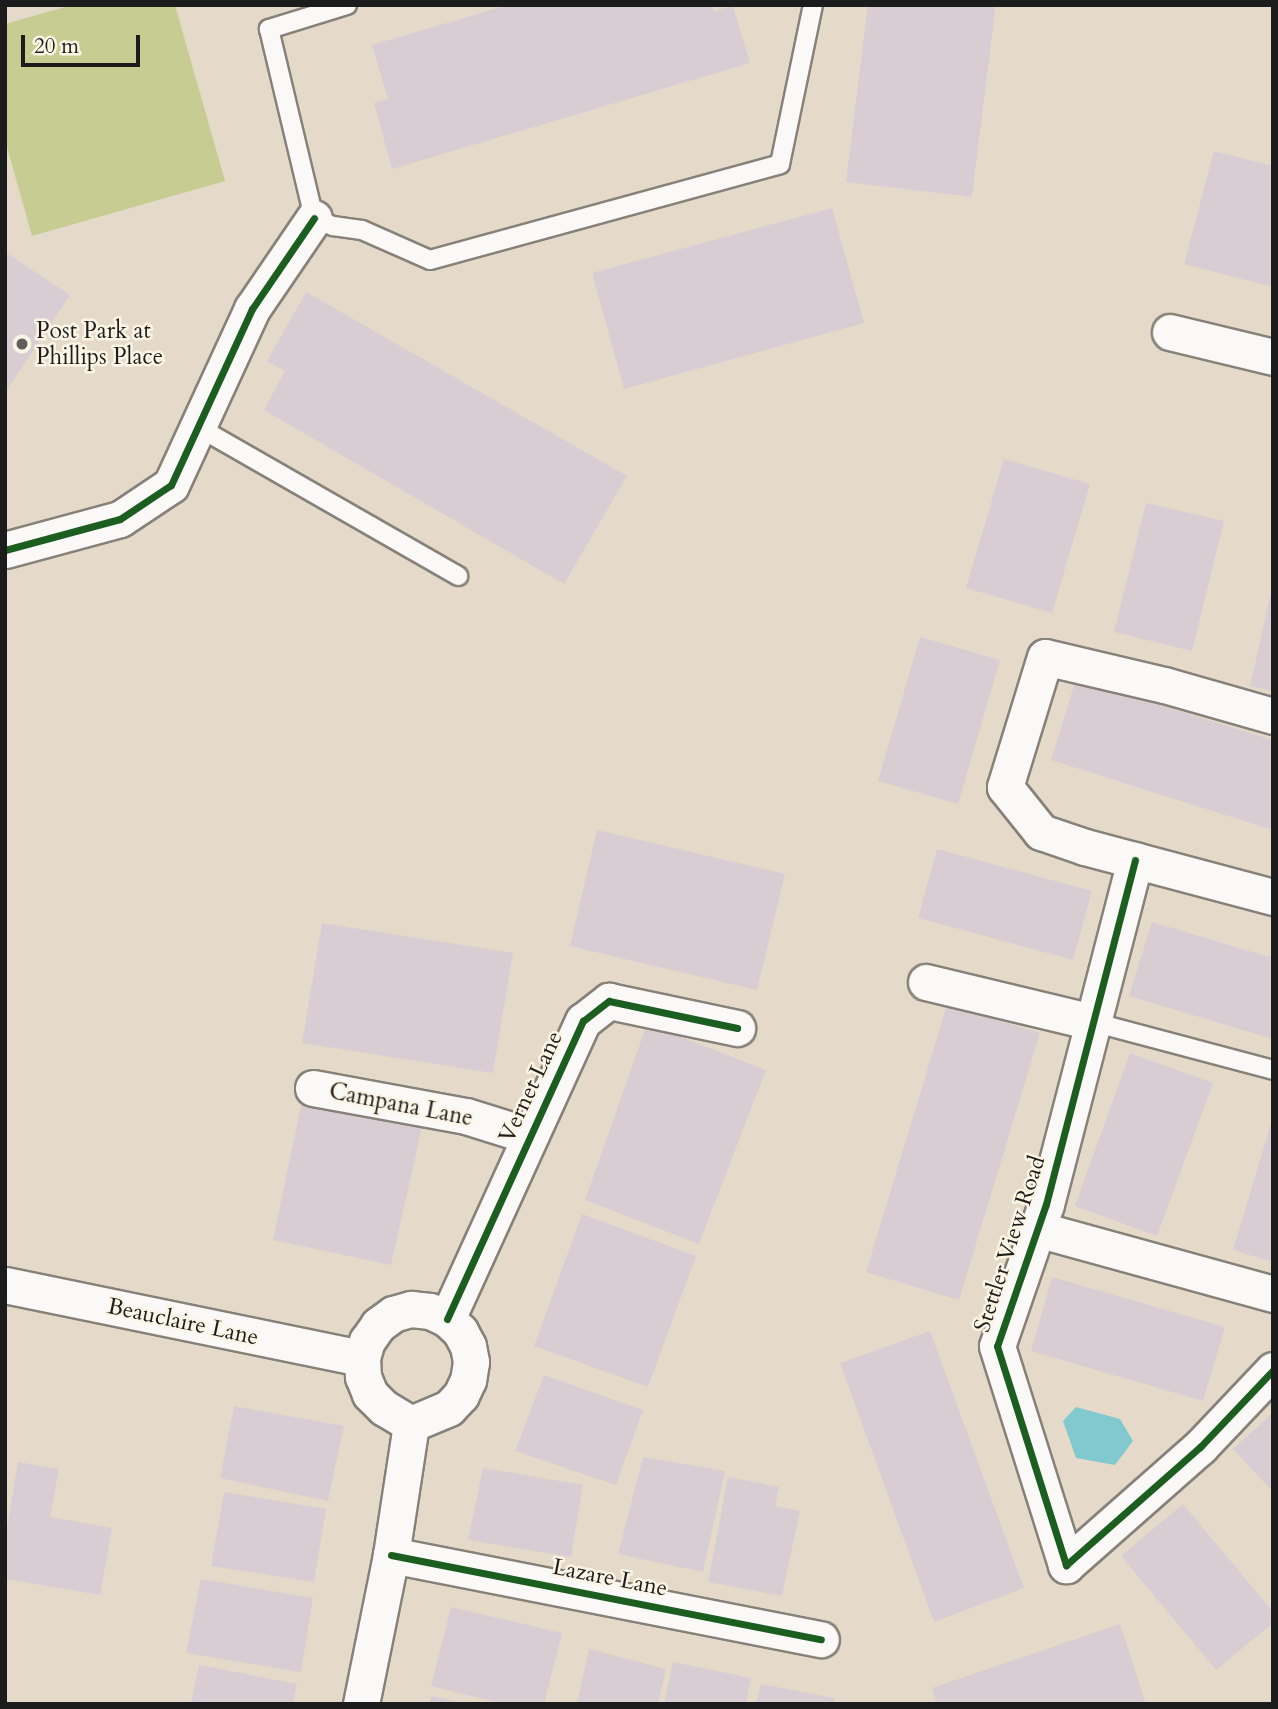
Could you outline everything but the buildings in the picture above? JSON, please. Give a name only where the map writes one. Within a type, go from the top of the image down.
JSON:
[{"type":"street","points":[[5,550],[120,519],[171,485],[252,309],[314,218]]},
{"type":"street","points":[[1170,332],[1273,357]]},
{"type":"street","points":[[1273,716],[1164,685],[1045,657],[1005,787],[1041,832],[1273,897]]},
{"type":"street","name":"Stettler View Road","points":[[1135,860],[1037,1229],[997,1346],[1066,1565],[1200,1447],[1273,1370]]},
{"type":"street","points":[[926,982],[1093,1022]]},
{"type":"street","name":"Vernet Lane","points":[[447,1318],[583,1021],[609,1001],[737,1028]]},
{"type":"street","name":"Campana Lane","points":[[313,1087],[466,1116],[530,1136]]},
{"type":"street","points":[[1037,1229],[1273,1294]]},
{"type":"street","name":"Beauclaire Lane","points":[[5,1285],[362,1358]]},
{"type":"street","points":[[411,1309],[430,1311],[447,1318],[460,1331],[468,1346],[471,1363],[468,1380],[449,1408],[411,1424],[384,1408],[370,1394],[363,1377],[362,1358],[372,1333],[393,1314],[411,1309]]},
{"type":"street","points":[[360,1704],[391,1555],[411,1424]]},
{"type":"street","name":"Lazare Lane","points":[[391,1555],[821,1639]]},
{"type":"lane","points":[[347,5],[269,29],[314,218],[333,226],[362,230],[430,260],[780,164],[813,5]]},
{"type":"lane","points":[[198,427],[458,576]]},
{"type":"lane","points":[[1093,1022],[1273,1070]]},
{"type":"green space","points":[[72,5],[175,5],[225,181],[32,236],[5,140],[5,24]]},
{"type":"water","points":[[1076,1407],[1120,1419],[1133,1441],[1115,1465],[1076,1458],[1063,1421]]},
{"type":"cycle path","points":[[5,550],[120,519],[171,485],[252,309],[314,218]]},
{"type":"cycle path","points":[[1135,860],[1046,1204],[997,1346],[1066,1565],[1200,1447],[1273,1370]]},
{"type":"cycle path","points":[[447,1319],[583,1021],[609,1001],[737,1028]]},
{"type":"cycle path","points":[[391,1555],[821,1639]]},
{"type":"place","name":"Post Park at Phillips Place","points":[[22,344]]}]
